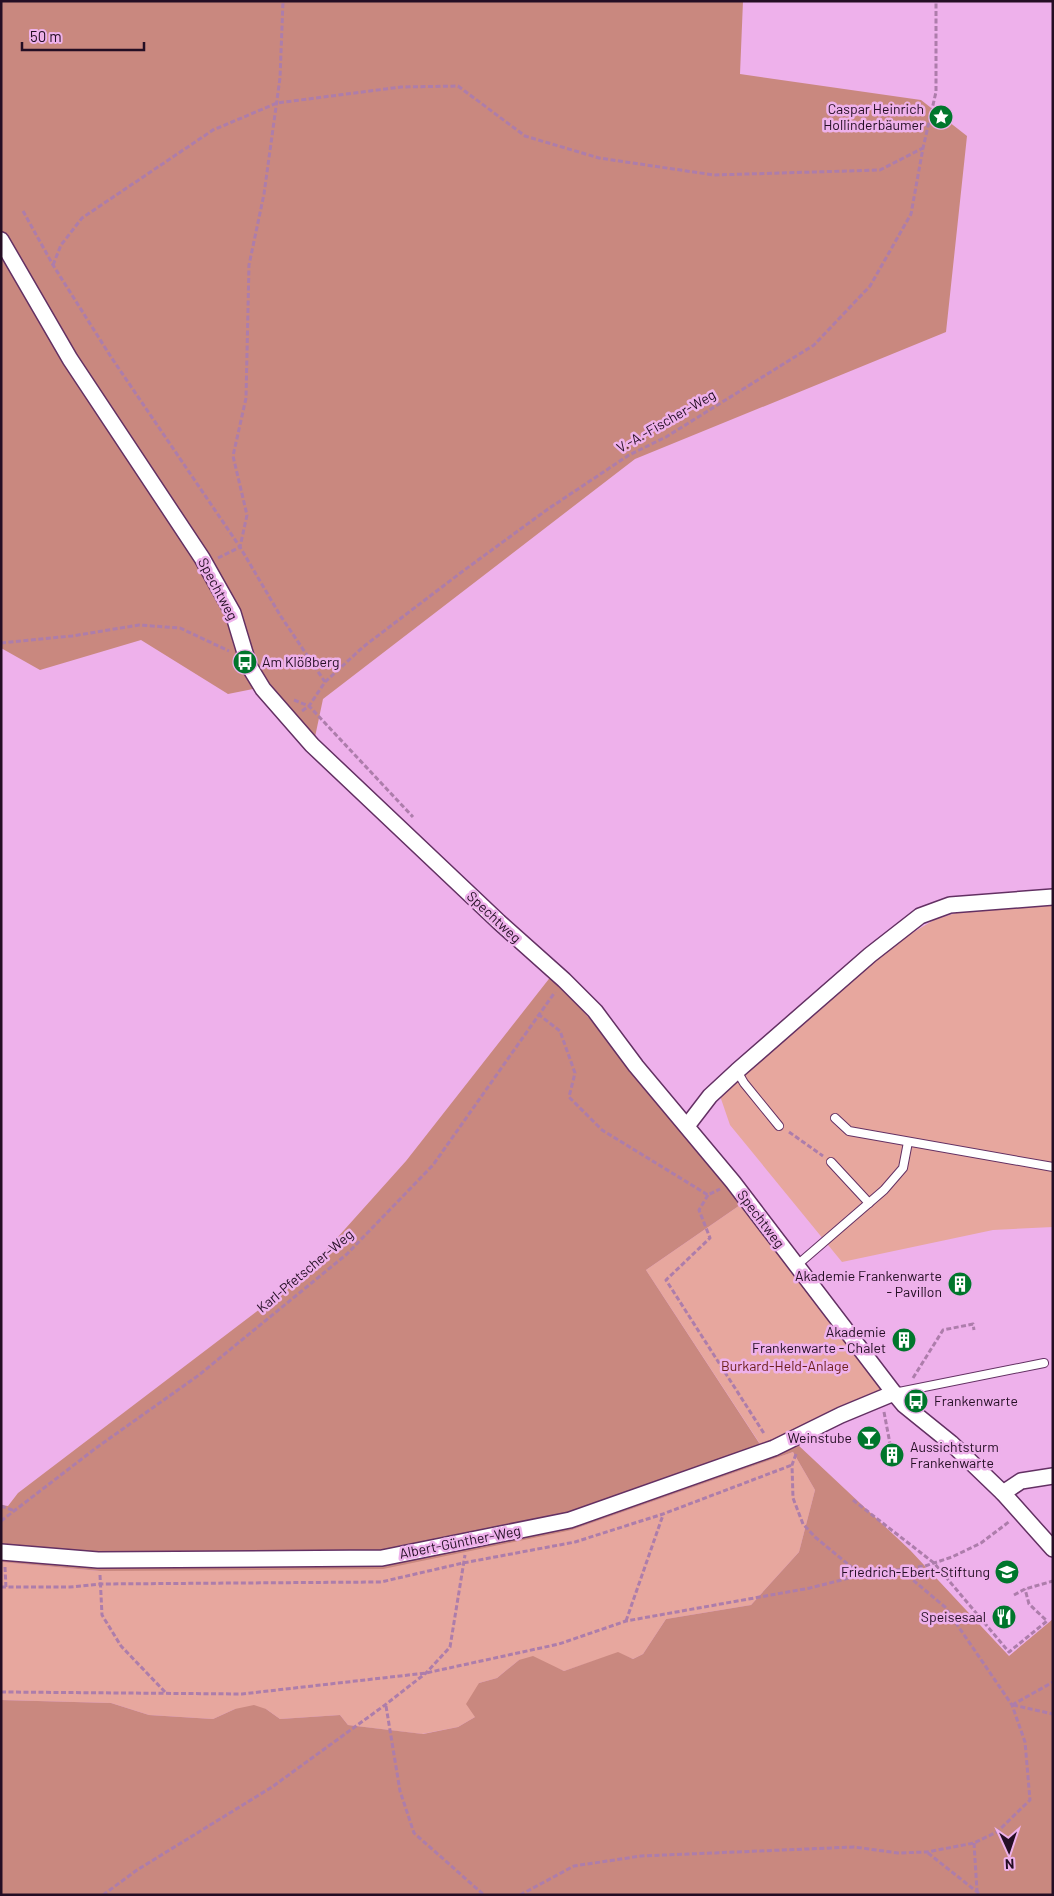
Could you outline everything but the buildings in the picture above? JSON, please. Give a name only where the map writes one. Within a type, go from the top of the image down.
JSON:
[{"type":"street","name":"Spechtweg","points":[[1,240],[70,359],[206,565],[233,614],[246,659],[262,689],[312,745],[595,1011],[636,1066],[733,1182],[893,1395],[950,1442],[1003,1493],[1053,1549]]},
{"type":"street","points":[[687,1126],[710,1096],[737,1071],[870,955],[920,916],[950,905],[1053,897]]},
{"type":"street","name":"Albert-Günther-Weg","points":[[1,1552],[98,1560],[382,1558],[570,1520],[774,1448],[841,1415],[893,1395]]},
{"type":"street","points":[[1003,1493],[1021,1481],[1053,1476]]},
{"type":"lane","points":[[737,1071],[744,1083],[779,1126]]},
{"type":"lane","points":[[835,1118],[849,1131],[1053,1166]]},
{"type":"lane","points":[[796,1266],[884,1190],[902,1168],[908,1142]]},
{"type":"lane","points":[[831,1162],[868,1203]]},
{"type":"lane","points":[[893,1395],[1044,1363]]},
{"type":"path","points":[[206,565],[240,547],[247,515],[233,456],[246,398],[249,265],[264,194],[277,103],[280,78],[283,1]]},
{"type":"path","name":"V.-A.-Fischer-Weg","points":[[370,770],[309,706],[325,682],[362,647],[548,509],[629,455],[666,436],[814,345],[870,286],[911,214],[936,92],[936,1]]},
{"type":"path","points":[[53,266],[61,246],[82,218],[214,130],[277,103],[400,87],[458,86],[525,136],[599,158],[714,175],[880,170],[923,148]]},
{"type":"path","points":[[23,211],[53,266],[111,358],[240,547],[280,615],[325,682]]},
{"type":"path","points":[[1,644],[72,636],[139,625],[180,628],[246,659]]},
{"type":"path","name":"Karl-Pfetscher-Weg","points":[[1,1521],[96,1448],[199,1375],[347,1254],[433,1165],[538,1014],[564,980]]},
{"type":"path","points":[[538,1014],[560,1031],[575,1073],[568,1097],[602,1130],[708,1195]]},
{"type":"path","points":[[779,1126],[831,1162]]},
{"type":"path","points":[[733,1182],[708,1195],[699,1210],[710,1238],[666,1280],[774,1448]]},
{"type":"path","points":[[891,1449],[893,1395],[942,1330],[973,1324],[974,1330]]},
{"type":"path","points":[[792,1465],[793,1498],[803,1524],[815,1537],[862,1575]]},
{"type":"path","points":[[853,1500],[934,1563],[1010,1652],[1047,1621],[1029,1604],[1025,1589]]},
{"type":"path","points":[[1,1506],[16,1511]]},
{"type":"path","points":[[626,1622],[663,1514]]},
{"type":"path","points":[[1,1692],[66,1691],[242,1694],[426,1673],[559,1644],[626,1622],[810,1588],[862,1575],[934,1563],[981,1543],[1021,1515]]},
{"type":"path","points":[[103,1895],[137,1870],[272,1787],[386,1705],[426,1673],[450,1647],[463,1563],[469,1540]]},
{"type":"path","points":[[520,1895],[574,1866],[641,1856],[854,1847],[898,1853],[927,1852],[974,1843],[998,1832],[1030,1800],[1025,1742],[1012,1705],[945,1607],[901,1570]]},
{"type":"path","points":[[1014,1595],[1025,1589],[1053,1582]]},
{"type":"path","points":[[100,1584],[102,1615],[121,1646],[167,1693]]},
{"type":"path","points":[[1012,1705],[1053,1682]]},
{"type":"path","points":[[386,1705],[400,1791],[414,1833],[484,1895]]},
{"type":"path","points":[[1012,1705],[1053,1714]]},
{"type":"path","points":[[974,1843],[977,1891]]},
{"type":"path","points":[[927,1852],[982,1895]]},
{"type":"green space","points":[[1053,903],[1053,1227],[993,1230],[842,1262],[730,1125],[719,1093],[892,945],[934,920],[968,909]]},
{"type":"green space","name":"Burkard-Held-Anlage","points":[[743,1203],[884,1391],[764,1450],[646,1270]]},
{"type":"green space","points":[[793,1452],[815,1490],[799,1552],[751,1605],[666,1619],[643,1654],[633,1659],[618,1653],[564,1671],[549,1665],[519,1660],[497,1678],[479,1683],[475,1717],[458,1727],[422,1734],[348,1725],[340,1715],[280,1719],[266,1709],[235,1709],[213,1719],[149,1715],[111,1703],[1,1700],[1,1562],[100,1571],[572,1530]]},
{"type":"shaded area","points":[[1,1],[743,1],[740,74],[921,100],[967,136],[946,332],[635,459],[323,699],[315,737],[271,689],[253,689],[228,694],[141,640],[40,670],[1,648]]},
{"type":"shaded area","points":[[552,975],[682,1126],[743,1203],[646,1270],[767,1455],[797,1444],[910,1550],[1009,1656],[1053,1619],[1053,1895],[1,1895],[1,1700],[111,1703],[149,1715],[213,1719],[235,1709],[254,1705],[266,1709],[280,1719],[340,1715],[348,1725],[423,1734],[458,1727],[475,1717],[466,1704],[479,1683],[497,1678],[519,1660],[533,1656],[564,1671],[618,1652],[633,1659],[643,1654],[666,1619],[751,1605],[799,1552],[815,1490],[793,1452],[572,1530],[383,1569],[100,1571],[1,1562],[1,1505],[8,1506],[18,1493],[302,1277],[406,1161]]},
{"type":"place","name":"Caspar Heinrich Hollinderbäumer","points":[[941,117]]},
{"type":"place","name":"Am Klößberg","points":[[245,662]]},
{"type":"place","name":"Akademie Frankenwarte - Pavillon","points":[[960,1284]]},
{"type":"place","name":"Akademie Frankenwarte - Chalet","points":[[904,1340]]},
{"type":"place","name":"Frankenwarte","points":[[916,1401]]},
{"type":"place","name":"Weinstube","points":[[869,1438]]},
{"type":"place","name":"Aussichtsturm Frankenwarte","points":[[892,1455]]},
{"type":"place","name":"Friedrich-Ebert-Stiftung","points":[[1007,1572]]},
{"type":"place","name":"Speisesaal","points":[[1004,1617]]}]
